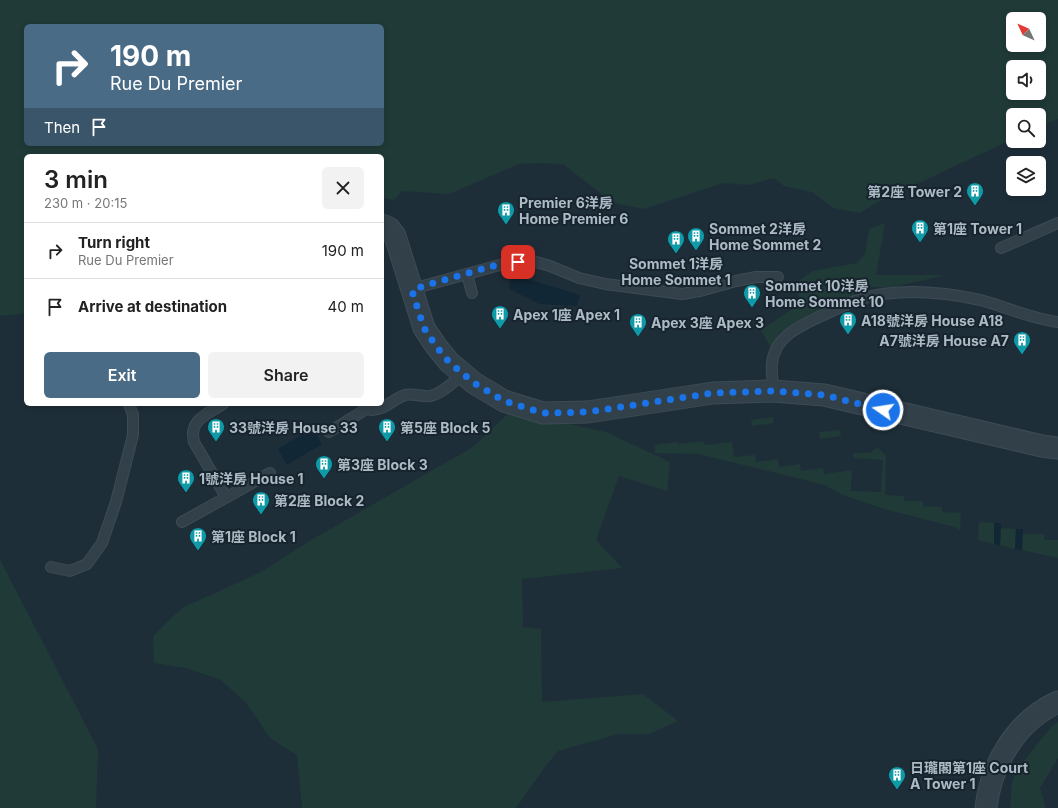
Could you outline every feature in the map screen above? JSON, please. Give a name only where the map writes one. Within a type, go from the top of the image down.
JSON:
[{"type":"street","points":[[384,226],[389,228],[395,236],[417,289],[424,328],[436,346],[449,362],[474,383],[504,401],[543,413],[588,412],[713,393],[773,391],[824,395],[1042,446],[1058,448]]},
{"type":"street","points":[[986,808],[990,784],[996,766],[1004,751],[1023,725],[1058,702]]},
{"type":"lane","points":[[1002,248],[1058,223]]},
{"type":"lane","points":[[417,289],[507,262],[529,260],[550,266],[579,278],[605,284],[682,294],[700,292],[736,281],[756,277],[778,278]]},
{"type":"lane","points":[[466,274],[472,293]]},
{"type":"lane","points":[[773,391],[772,364],[776,349],[786,336],[801,326],[861,299],[883,294],[938,293],[966,296],[1024,315],[1058,322]]},
{"type":"lane","points":[[329,432],[365,406],[371,410],[379,410],[406,395],[413,394],[430,396],[444,389],[463,374]]},
{"type":"lane","points":[[51,567],[70,571],[87,564],[102,542],[116,502],[133,435],[133,415],[130,406]]},
{"type":"lane","points":[[220,406],[196,422],[192,435],[194,442],[226,497]]},
{"type":"lane","points":[[182,522],[270,473]]},
{"type":"green space","points":[[0,0],[1058,0],[1058,119],[1046,124],[1046,108],[1006,108],[1006,142],[874,204],[860,213],[833,208],[812,192],[784,186],[774,178],[749,185],[723,183],[644,209],[613,203],[564,165],[543,163],[519,164],[449,194],[402,191],[394,200],[384,198],[384,154],[24,154],[24,313],[0,316]]},
{"type":"green space","points":[[885,223],[876,275],[947,275],[892,287],[846,284],[860,294],[780,332],[771,348],[761,330],[802,303],[793,285],[813,271],[857,263],[865,254],[869,229]]},
{"type":"green space","points":[[511,411],[606,432],[670,462],[667,491],[619,476],[596,540],[622,568],[522,579],[523,627],[541,629],[542,702],[643,694],[678,721],[649,734],[619,734],[558,751],[516,808],[302,808],[297,755],[270,738],[247,704],[221,680],[186,668],[154,663],[153,636],[182,608],[261,572],[313,539],[473,447]]},
{"type":"green space","points":[[773,417],[774,423],[752,426],[751,420]]},
{"type":"green space","points":[[840,430],[841,436],[820,439],[819,432]]},
{"type":"green space","points":[[704,441],[705,445],[732,442],[734,457],[755,455],[756,462],[778,459],[779,467],[800,464],[801,471],[823,468],[824,474],[852,470],[851,491],[881,492],[883,460],[853,458],[853,453],[870,453],[878,447],[886,455],[885,495],[904,496],[904,501],[923,501],[923,506],[942,507],[942,512],[961,513],[960,530],[955,527],[884,509],[843,495],[825,485],[698,454],[655,453],[654,445]]},
{"type":"green space","points":[[979,522],[994,523],[994,544],[978,540]]},
{"type":"green space","points":[[1001,528],[1016,529],[1015,549],[1000,545]]},
{"type":"green space","points":[[1023,534],[1044,534],[1044,540],[1058,540],[1058,558],[1022,550]]},
{"type":"green space","points":[[0,560],[98,749],[96,808],[0,808]]},
{"type":"green space","points":[[1058,722],[1058,758],[1040,788],[1046,808],[1010,808],[1012,782],[1023,762],[1051,727]]},
{"type":"water","points":[[511,277],[534,281],[580,295],[577,306],[539,304],[509,289]]},
{"type":"water","points":[[313,428],[322,444],[287,465],[278,449]]},
{"type":"water","points":[[994,523],[1001,523],[1000,545],[994,544]]},
{"type":"water","points":[[1016,529],[1023,529],[1022,550],[1015,549]]},
{"type":"place","name":"第2座 Tower 2","points":[[975,206]]},
{"type":"place","name":"Premier 6洋房 Home Premier 6","points":[[506,225]]},
{"type":"place","name":"第1座 Tower 1","points":[[920,243]]},
{"type":"place","name":"Sommet 2洋房 Home Sommet 2","points":[[696,251]]},
{"type":"place","name":"Sommet 1洋房 Home Sommet 1","points":[[676,254]]},
{"type":"place","name":"Sommet 10洋房 Home Sommet 10","points":[[752,308]]},
{"type":"place","name":"Apex 1座 Apex 1","points":[[500,329]]},
{"type":"place","name":"A18號洋房 House A18","points":[[848,335]]},
{"type":"place","name":"Apex 3座 Apex 3","points":[[638,337]]},
{"type":"place","name":"A7號洋房 House A7","points":[[1022,355]]},
{"type":"place","name":"33號洋房 House 33","points":[[216,442]]},
{"type":"place","name":"第5座 Block 5","points":[[387,442]]},
{"type":"place","name":"第3座 Block 3","points":[[324,479]]},
{"type":"place","name":"1號洋房 House 1","points":[[186,493]]},
{"type":"place","name":"第2座 Block 2","points":[[261,515]]},
{"type":"place","name":"第1座 Block 1","points":[[198,551]]},
{"type":"place","name":"日瓏閣第1座 Court A Tower 1","points":[[897,790]]},
{"type":"route","points":[[518,262],[507,262],[423,286],[412,291],[424,328],[449,362],[474,383],[504,401],[543,413],[588,412],[713,393],[773,391],[824,395],[883,410]]}]
